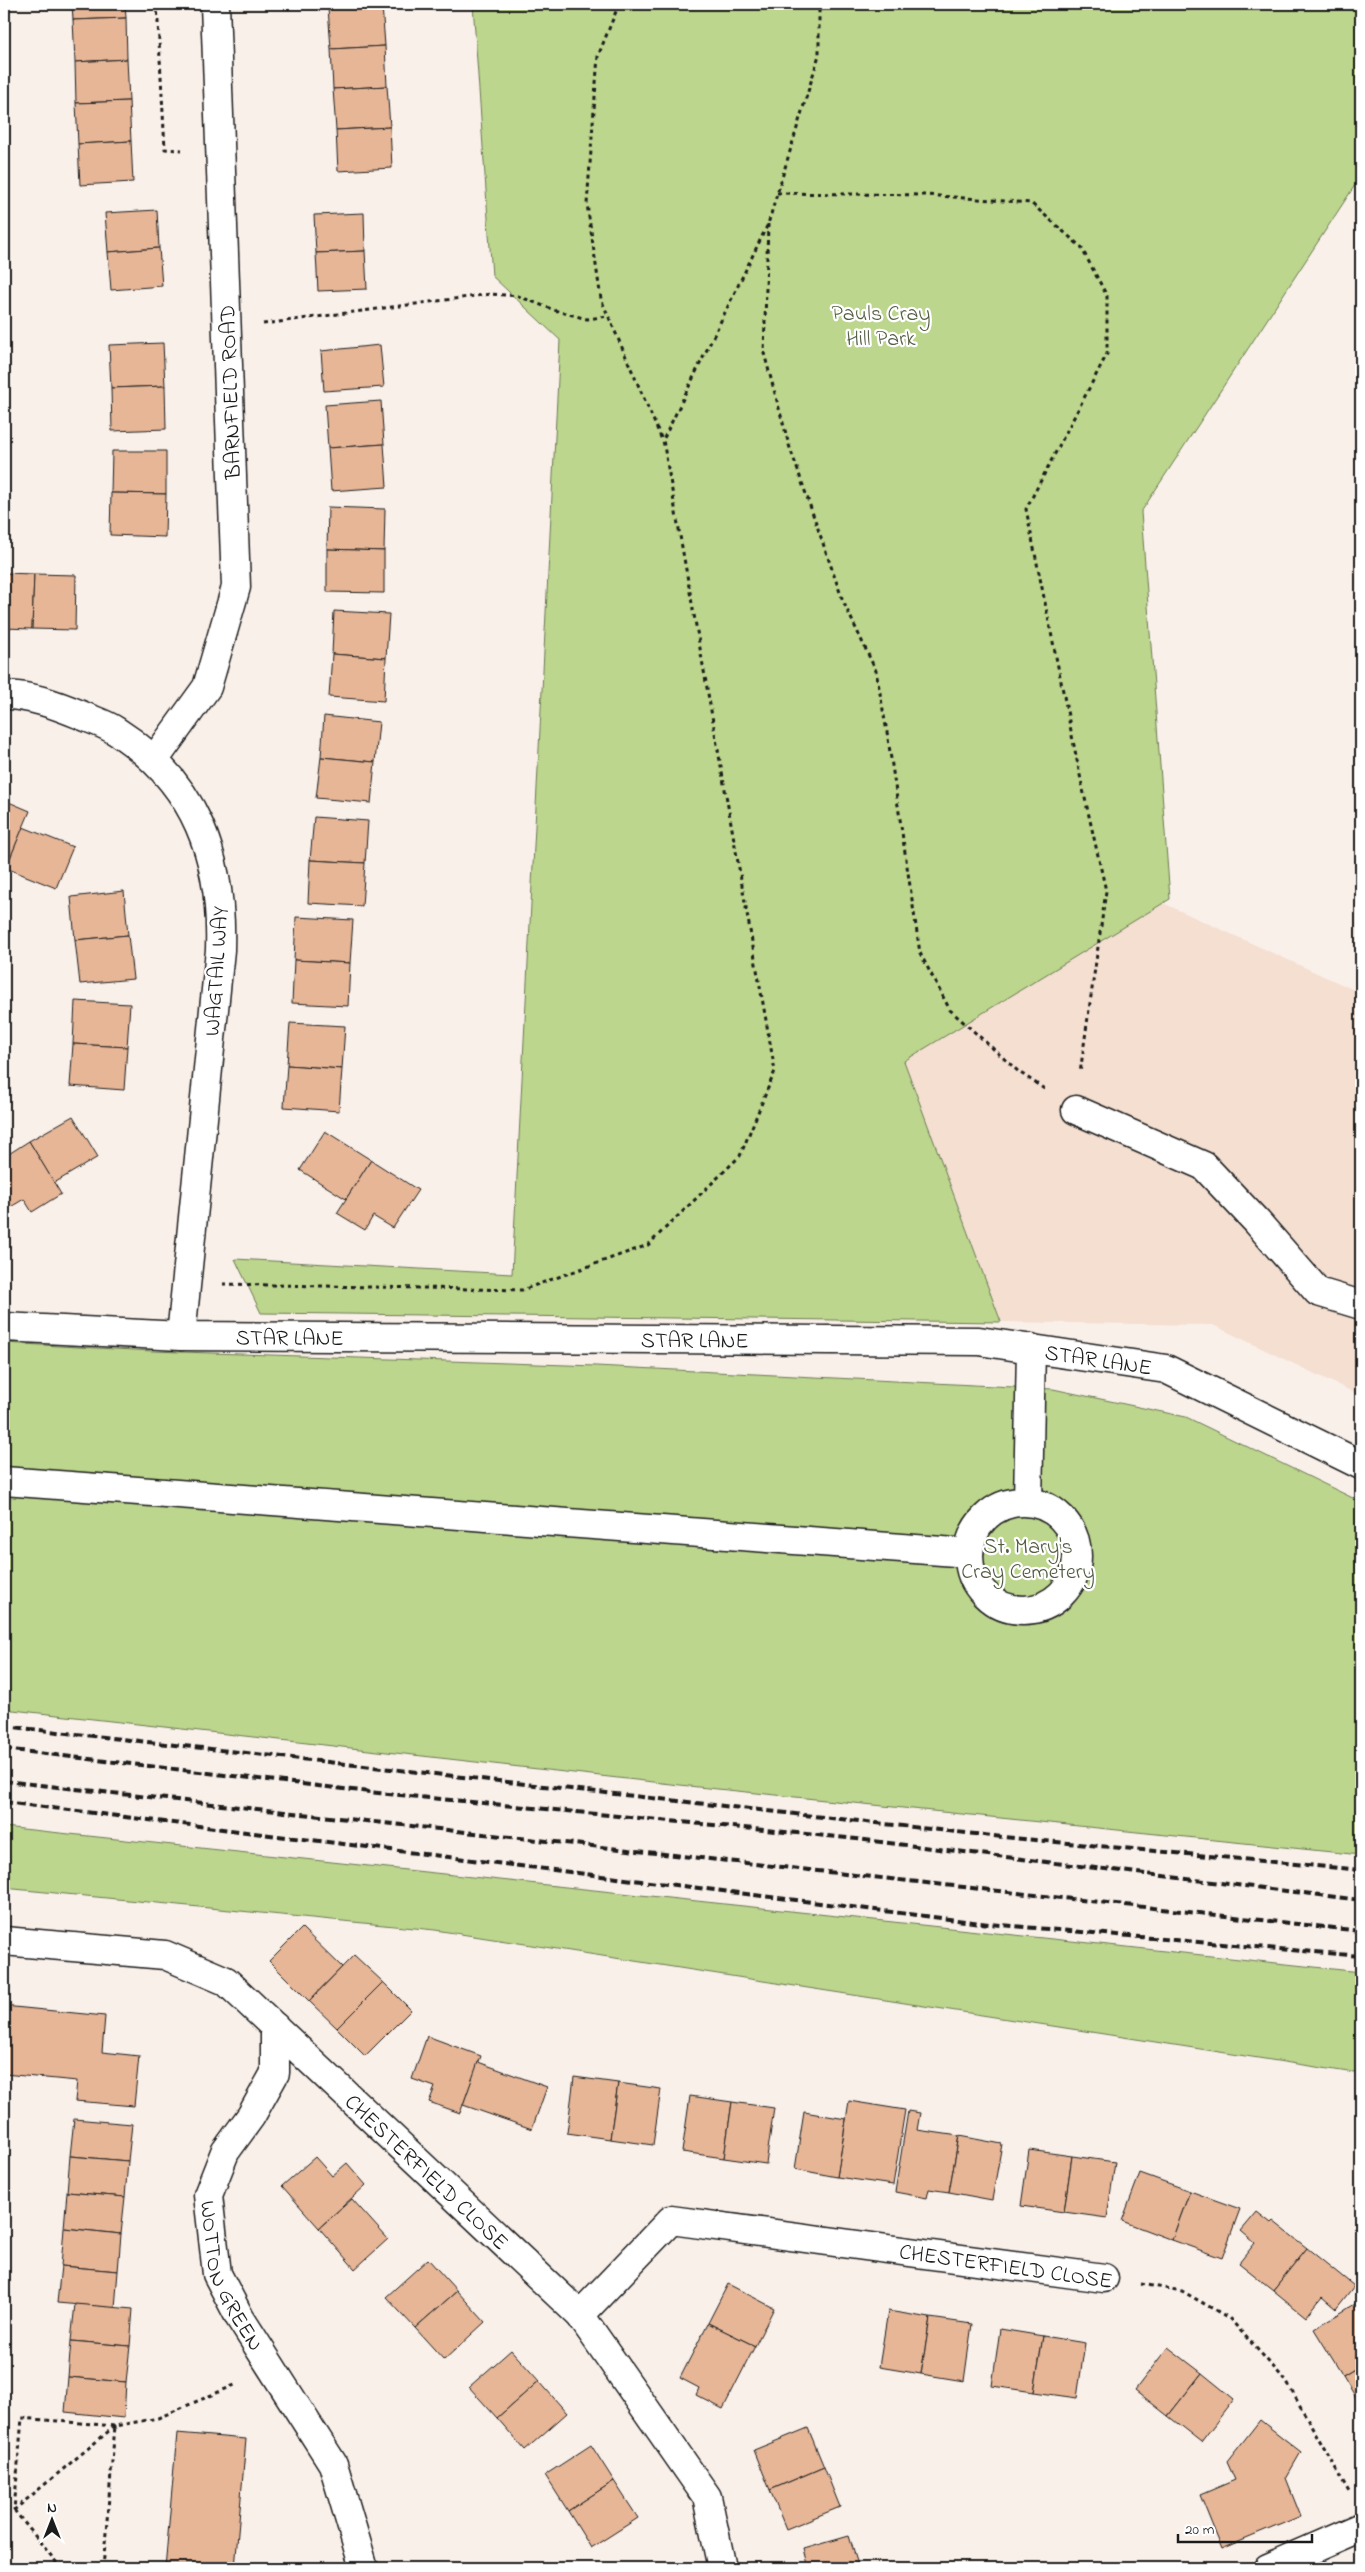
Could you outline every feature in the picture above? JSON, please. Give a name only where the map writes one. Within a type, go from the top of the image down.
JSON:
[{"type":"street","name":"BARNFIELD ROAD","points":[[155,759],[207,687],[236,587],[215,4]]},
{"type":"street","name":"WAGTAIL WAY","points":[[4,695],[55,704],[106,726],[155,759],[180,790],[205,836],[218,886],[221,914],[220,950],[181,1336]]},
{"type":"street","points":[[1076,1110],[1204,1166],[1257,1222],[1318,1292],[1361,1306]]},
{"type":"street","name":"STAR LANE","points":[[4,1327],[181,1336],[979,1341],[1166,1369],[1361,1465]]},
{"type":"street","points":[[1028,1502],[1031,1348]]},
{"type":"street","points":[[4,1481],[969,1553]]},
{"type":"street","points":[[1028,1502],[1046,1506],[1061,1516],[1072,1531],[1078,1548],[1077,1567],[1071,1583],[1060,1597],[1044,1607],[1026,1610],[1008,1608],[992,1601],[979,1587],[971,1571],[969,1553],[973,1536],[982,1521],[994,1510],[1028,1502]]},
{"type":"street","points":[[4,1941],[165,1955],[226,1981],[275,2027]]},
{"type":"street","name":"CHESTERFIELD CLOSE","points":[[275,2027],[580,2315],[707,2497],[722,2568]]},
{"type":"street","name":"WOTTON GREEN","points":[[275,2027],[275,2073],[251,2116],[225,2152],[208,2195],[218,2274],[240,2318],[333,2464],[364,2568]]},
{"type":"street","name":"CHESTERFIELD CLOSE","points":[[580,2315],[671,2220],[1104,2278]]},
{"type":"street","points":[[1267,2568],[1361,2527]]},
{"type":"path","points":[[157,4],[166,150]]},
{"type":"path","points":[[186,1280],[237,1285],[522,1290],[648,1245],[740,1156],[775,1071],[663,440],[601,299],[587,204],[598,56],[619,4]]},
{"type":"path","points":[[663,440],[768,224],[820,55],[820,4]]},
{"type":"path","points":[[768,224],[764,353],[789,445],[843,601],[876,671],[920,953],[950,1010],[1019,1072],[1076,1110],[1106,891],[1082,785],[1026,509],[1107,354],[1107,296],[1081,247],[1031,203],[926,195],[777,193]]},
{"type":"path","points":[[281,322],[491,294],[518,296],[554,310],[587,319],[609,316]]},
{"type":"path","name":"CHESTERFIELD CLOSE","points":[[1104,2278],[1182,2291],[1229,2318],[1286,2381],[1350,2494]]},
{"type":"path","points":[[61,2568],[14,2510],[22,2418],[115,2426],[158,2418],[272,2369]]},
{"type":"path","points":[[14,2510],[115,2426]]},
{"type":"path","points":[[103,2568],[115,2426]]},
{"type":"shaded area","points":[[1163,903],[1361,993],[1361,1396],[1213,1325],[1001,1322],[904,1061]]},
{"type":"green space","name":"Pauls Cray Hill Park","points":[[473,4],[1361,4],[1361,176],[1141,512],[1170,899],[904,1061],[1001,1322],[261,1313],[235,1259],[512,1274],[560,340],[492,276]]},
{"type":"green space","name":"St. Mary's Cray Cemetery","points":[[4,1343],[152,1351],[596,1366],[1053,1389],[1186,1417],[1361,1502],[1361,1855],[698,1787],[4,1709]]},
{"type":"green space","points":[[4,1827],[1361,1972],[1361,2074],[435,1930],[4,1888]]},
{"type":"building","points":[[72,4],[125,4],[126,18],[73,20]]},
{"type":"building","points":[[328,4],[382,4],[382,5],[328,8]]},
{"type":"building","points":[[382,5],[385,46],[331,49],[328,8]]},
{"type":"building","points":[[126,18],[127,59],[75,62],[73,20]]},
{"type":"building","points":[[385,46],[387,86],[333,89],[331,49]]},
{"type":"building","points":[[127,59],[129,101],[76,103],[75,62]]},
{"type":"building","points":[[387,86],[390,127],[336,130],[333,89]]},
{"type":"building","points":[[129,101],[131,141],[78,144],[76,103]]},
{"type":"building","points":[[390,127],[392,168],[338,171],[336,130]]},
{"type":"building","points":[[131,141],[133,182],[80,185],[78,144]]},
{"type":"building","points":[[157,210],[159,248],[108,252],[105,213]]},
{"type":"building","points":[[364,213],[365,251],[316,253],[314,215]]},
{"type":"building","points":[[159,248],[162,286],[111,290],[108,252]]},
{"type":"building","points":[[365,251],[367,289],[318,291],[316,253]]},
{"type":"building","points":[[163,343],[165,386],[111,388],[109,345]]},
{"type":"building","points":[[380,345],[384,387],[324,391],[321,351]]},
{"type":"building","points":[[165,386],[166,429],[112,431],[111,388]]},
{"type":"building","points":[[381,401],[384,444],[328,448],[325,405]]},
{"type":"building","points":[[384,444],[387,487],[331,491],[328,448]]},
{"type":"building","points":[[112,451],[166,451],[166,494],[111,493]]},
{"type":"building","points":[[111,493],[166,494],[165,537],[110,535]]},
{"type":"building","points":[[328,507],[385,509],[384,551],[327,549]]},
{"type":"building","points":[[327,549],[384,551],[384,593],[327,592]]},
{"type":"building","points":[[4,573],[34,574],[32,629],[4,628]]},
{"type":"building","points":[[34,574],[76,575],[75,630],[32,629]]},
{"type":"building","points":[[334,611],[389,614],[386,658],[332,654]]},
{"type":"building","points":[[332,654],[386,658],[384,701],[329,697]]},
{"type":"building","points":[[324,716],[379,722],[375,762],[321,757]]},
{"type":"building","points":[[321,757],[375,762],[371,803],[316,798]]},
{"type":"building","points":[[4,800],[30,811],[6,868],[4,867]]},
{"type":"building","points":[[314,817],[368,821],[365,863],[310,860]]},
{"type":"building","points":[[23,827],[73,847],[56,888],[6,868]]},
{"type":"building","points":[[310,860],[365,863],[362,906],[308,903]]},
{"type":"building","points":[[124,891],[128,935],[75,940],[71,897]]},
{"type":"building","points":[[296,917],[353,920],[350,963],[294,960]]},
{"type":"building","points":[[128,935],[133,979],[80,984],[75,940]]},
{"type":"building","points":[[294,960],[350,963],[348,1006],[292,1003]]},
{"type":"building","points":[[75,1001],[130,1004],[127,1047],[73,1044]]},
{"type":"building","points":[[290,1023],[345,1026],[342,1069],[287,1065]]},
{"type":"building","points":[[73,1044],[127,1047],[124,1090],[70,1086]]},
{"type":"building","points":[[287,1065],[342,1069],[339,1111],[284,1107]]},
{"type":"building","points":[[73,1116],[98,1157],[54,1183],[29,1141]]},
{"type":"building","points":[[325,1131],[371,1160],[346,1199],[300,1170]]},
{"type":"building","points":[[29,1141],[61,1194],[32,1212],[24,1199],[4,1211],[4,1157]]},
{"type":"building","points":[[371,1160],[418,1190],[393,1228],[373,1216],[365,1230],[337,1213]]},
{"type":"building","points":[[302,1928],[342,1967],[309,2001],[269,1961]]},
{"type":"building","points":[[354,1955],[383,1982],[337,2028],[309,2001]]},
{"type":"building","points":[[383,1982],[411,2010],[365,2056],[337,2028]]},
{"type":"building","points":[[4,2006],[105,2016],[102,2052],[139,2056],[134,2106],[75,2101],[77,2081],[4,2074]]},
{"type":"building","points":[[427,2036],[481,2056],[460,2113],[429,2102],[435,2087],[412,2079]]},
{"type":"building","points":[[478,2062],[547,2087],[532,2129],[463,2105]]},
{"type":"building","points":[[574,2077],[618,2083],[610,2139],[567,2133]]},
{"type":"building","points":[[618,2083],[661,2089],[653,2145],[610,2139]]},
{"type":"building","points":[[690,2096],[732,2102],[724,2158],[682,2152]]},
{"type":"building","points":[[849,2101],[905,2110],[893,2185],[837,2177]]},
{"type":"building","points":[[732,2102],[774,2108],[766,2164],[724,2158]]},
{"type":"building","points":[[908,2111],[920,2113],[917,2130],[959,2136],[949,2192],[929,2189],[927,2198],[895,2192]]},
{"type":"building","points":[[804,2112],[846,2119],[837,2177],[795,2169]]},
{"type":"building","points":[[74,2119],[132,2124],[128,2161],[70,2156]]},
{"type":"building","points":[[959,2136],[1002,2144],[992,2200],[949,2192]]},
{"type":"building","points":[[1029,2150],[1072,2156],[1064,2212],[1021,2206]]},
{"type":"building","points":[[70,2156],[128,2161],[125,2197],[67,2192]]},
{"type":"building","points":[[1072,2156],[1115,2162],[1107,2218],[1064,2212]]},
{"type":"building","points":[[315,2157],[332,2176],[347,2163],[366,2185],[319,2228],[282,2186]]},
{"type":"building","points":[[1140,2173],[1190,2191],[1172,2240],[1122,2221]]},
{"type":"building","points":[[1190,2191],[1240,2209],[1222,2258],[1172,2240]]},
{"type":"building","points":[[67,2192],[125,2197],[121,2234],[64,2228]]},
{"type":"building","points":[[352,2199],[388,2239],[355,2269],[319,2228]]},
{"type":"building","points":[[1257,2212],[1271,2223],[1273,2221],[1307,2248],[1273,2290],[1239,2263],[1255,2243],[1241,2231]]},
{"type":"building","points":[[64,2228],[121,2234],[118,2271],[61,2266]]},
{"type":"building","points":[[1307,2248],[1354,2286],[1336,2309],[1322,2297],[1306,2317],[1273,2290]]},
{"type":"building","points":[[428,2259],[457,2291],[415,2328],[386,2297]]},
{"type":"building","points":[[61,2266],[118,2271],[115,2308],[57,2303]]},
{"type":"building","points":[[728,2284],[774,2308],[755,2346],[708,2323]]},
{"type":"building","points":[[457,2291],[485,2322],[444,2360],[415,2328]]},
{"type":"building","points":[[1360,2301],[1361,2365],[1343,2376],[1314,2329]]},
{"type":"building","points":[[75,2304],[133,2309],[130,2346],[71,2341]]},
{"type":"building","points":[[888,2311],[930,2318],[921,2374],[879,2367]]},
{"type":"building","points":[[930,2318],[972,2324],[964,2381],[921,2374]]},
{"type":"building","points":[[708,2323],[755,2346],[723,2409],[696,2395],[699,2388],[680,2378]]},
{"type":"building","points":[[1000,2329],[1043,2336],[1034,2392],[992,2386]]},
{"type":"building","points":[[1043,2336],[1085,2343],[1077,2398],[1034,2392]]},
{"type":"building","points":[[71,2341],[130,2346],[126,2382],[68,2377]]},
{"type":"building","points":[[1168,2347],[1202,2373],[1168,2416],[1135,2390]]},
{"type":"building","points":[[511,2350],[539,2381],[497,2418],[469,2387]]},
{"type":"building","points":[[1361,2365],[1361,2406],[1343,2376]]},
{"type":"building","points":[[1202,2373],[1234,2399],[1201,2442],[1168,2416]]},
{"type":"building","points":[[68,2377],[126,2382],[124,2418],[65,2412]]},
{"type":"building","points":[[539,2381],[567,2413],[525,2450],[497,2418]]},
{"type":"building","points":[[1260,2420],[1301,2452],[1286,2478],[1301,2516],[1222,2549],[1200,2495],[1235,2480],[1227,2462]]},
{"type":"building","points":[[808,2428],[824,2467],[770,2490],[754,2450]]},
{"type":"building","points":[[177,2433],[246,2439],[235,2568],[165,2568]]},
{"type":"building","points":[[591,2445],[614,2481],[568,2511],[545,2475]]},
{"type":"building","points":[[824,2467],[840,2507],[786,2529],[770,2490]]},
{"type":"building","points":[[614,2481],[638,2518],[591,2548],[568,2511]]},
{"type":"building","points":[[849,2536],[859,2568],[809,2568],[804,2549]]},
{"type":"railway","points":[[4,1726],[1002,1837],[1361,1870]]},
{"type":"railway","points":[[4,1749],[378,1793],[848,1838],[1361,1900]]},
{"type":"railway","points":[[4,1781],[1361,1931]]},
{"type":"railway","points":[[4,1802],[989,1924],[1361,1956]]}]
